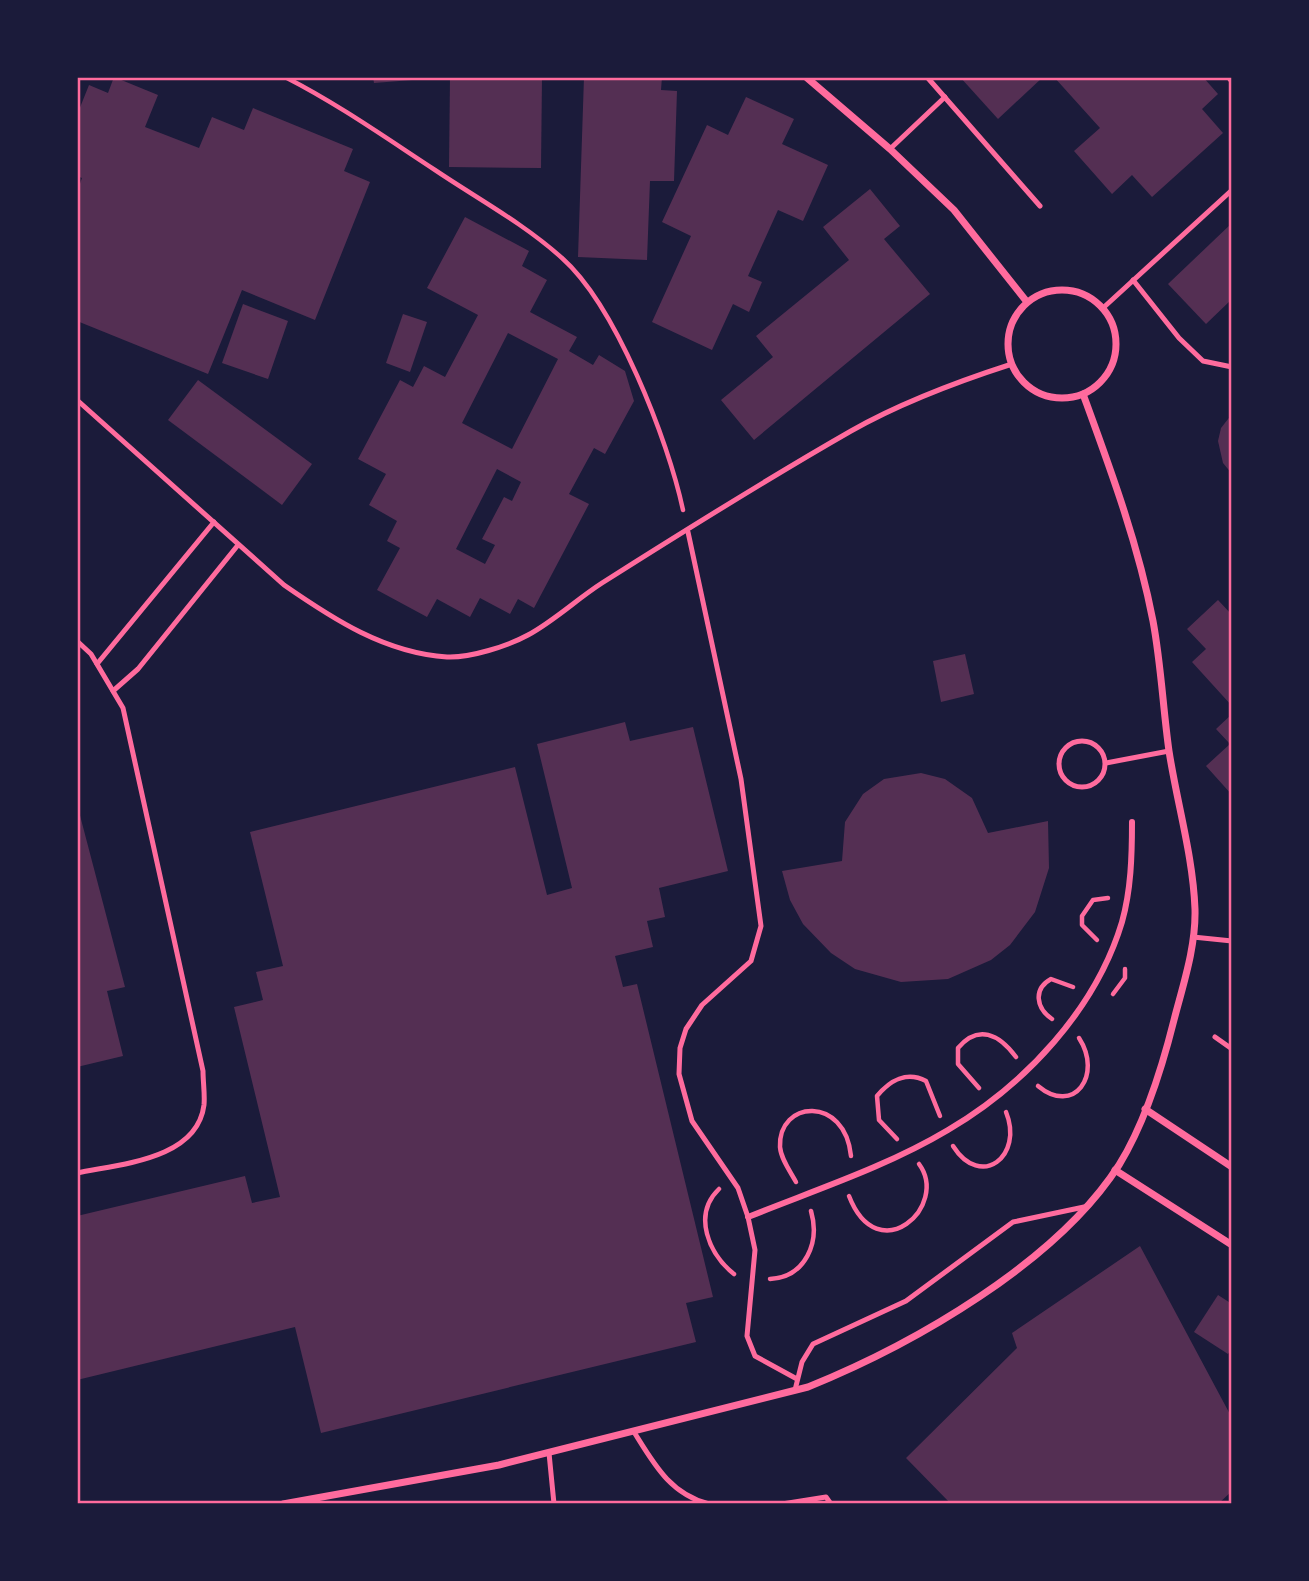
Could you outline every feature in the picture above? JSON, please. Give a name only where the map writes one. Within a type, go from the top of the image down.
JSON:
[{"type":"street","points":[[806,77],[890,149],[954,210],[1027,302]]},
{"type":"street","points":[[1051,290],[1070,290],[1088,296],[1103,308],[1112,325],[1115,351],[1110,368],[1098,384],[1083,394],[1054,397],[1037,391],[1021,380],[1012,364],[1009,334],[1015,317],[1027,302],[1051,290]]},
{"type":"street","points":[[283,1504],[499,1465],[795,1390],[858,1367],[954,1313],[1005,1279],[1084,1207],[1115,1170],[1144,1109],[1167,1045],[1193,937],[1193,885],[1169,751],[1153,622],[1133,538],[1083,394]]},
{"type":"street","points":[[748,1217],[909,1150],[944,1132],[994,1099],[1026,1070],[1065,1027],[1087,996],[1112,947],[1126,904],[1132,822]]},
{"type":"street","points":[[1144,1109],[1232,1167]]},
{"type":"street","points":[[1115,1170],[1232,1245]]},
{"type":"lane","points":[[927,77],[1040,206]]},
{"type":"lane","points":[[890,149],[945,97]]},
{"type":"lane","points":[[1103,308],[1232,190]]},
{"type":"lane","points":[[1133,281],[1179,338],[1203,361],[1232,367]]},
{"type":"lane","points":[[77,400],[238,545],[295,592],[365,635],[409,650],[449,657],[486,649],[528,635],[592,589],[851,431],[904,404],[1012,364]]},
{"type":"lane","points":[[97,664],[214,522]]},
{"type":"lane","points":[[688,532],[741,779],[761,926],[751,961],[702,1005],[686,1029],[680,1048],[679,1074],[685,1104],[692,1121],[731,1177],[748,1217],[755,1250],[747,1336],[755,1356],[797,1379]]},
{"type":"lane","points":[[113,691],[138,669],[238,545]]},
{"type":"lane","points":[[77,641],[97,664],[123,708],[203,1072],[204,1106],[194,1130],[179,1144],[154,1156],[77,1173]]},
{"type":"lane","points":[[1085,741],[1099,748],[1106,763],[1101,779],[1080,788],[1066,781],[1059,760],[1067,747],[1085,741]]},
{"type":"lane","points":[[1106,763],[1169,751]]},
{"type":"lane","points":[[1193,937],[1232,942]]},
{"type":"lane","points":[[1215,1037],[1232,1049]]},
{"type":"lane","points":[[795,1390],[802,1362],[813,1344],[906,1301],[1013,1222],[1084,1207]]},
{"type":"lane","points":[[634,1432],[667,1482],[697,1501],[709,1504]]},
{"type":"lane","points":[[549,1453],[554,1504]]},
{"type":"lane","points":[[782,1504],[826,1497],[831,1504]]},
{"type":"path","points":[[285,77],[324,97],[458,186],[505,213],[564,260],[602,310],[634,369],[677,480],[688,532]]},
{"type":"path","points":[[1228,77],[1232,82]]},
{"type":"path","points":[[731,1177],[708,1199],[705,1229],[724,1266],[735,1275],[754,1279],[777,1279],[790,1273],[809,1254],[815,1227],[780,1147],[783,1131],[802,1112],[824,1112],[841,1124],[849,1137],[849,1196],[862,1221],[871,1228],[884,1230],[908,1223],[919,1215],[924,1204],[922,1168],[909,1150],[879,1120],[877,1096],[885,1086],[903,1076],[917,1076],[926,1081],[944,1132],[962,1158],[975,1166],[996,1163],[1012,1141],[1012,1126],[1006,1111],[968,1079],[958,1064],[958,1048],[965,1039],[975,1034],[991,1034],[1006,1044],[1040,1088],[1054,1096],[1066,1096],[1079,1090],[1088,1077],[1090,1062],[1079,1038],[1046,1015],[1040,1005],[1038,993],[1041,984],[1051,979],[1061,981],[1087,996],[1104,999],[1114,994],[1125,978],[1121,954],[1087,933],[1082,925],[1082,916],[1093,900],[1105,898],[1126,904]]},
{"type":"building","points":[[114,77],[158,95],[145,127],[199,148],[212,117],[244,130],[253,108],[353,149],[344,171],[370,182],[315,320],[242,290],[208,374],[77,321],[77,192],[82,178],[77,176],[77,115],[89,85],[108,93]]},
{"type":"building","points":[[373,77],[425,77],[425,79],[374,83]]},
{"type":"building","points":[[450,77],[542,77],[541,168],[449,167]]},
{"type":"building","points":[[584,77],[662,77],[661,90],[677,91],[674,181],[650,181],[647,260],[578,257]]},
{"type":"building","points":[[960,77],[1043,77],[998,119]]},
{"type":"building","points":[[1054,77],[1203,77],[1218,94],[1202,109],[1223,133],[1152,197],[1132,175],[1112,194],[1074,151],[1100,128]]},
{"type":"building","points":[[746,97],[794,119],[782,144],[828,165],[803,221],[778,210],[748,276],[762,282],[749,312],[733,304],[712,350],[652,322],[691,236],[662,222],[707,125],[728,135]]},
{"type":"building","points":[[870,189],[900,226],[884,239],[930,294],[754,440],[721,400],[773,357],[756,336],[849,260],[823,227]]},
{"type":"building","points":[[465,217],[529,251],[522,266],[547,280],[530,312],[577,337],[569,351],[593,365],[599,355],[625,371],[634,401],[605,454],[594,448],[569,494],[589,504],[534,608],[518,599],[510,614],[480,598],[470,617],[437,599],[427,617],[377,590],[400,548],[387,541],[397,521],[369,505],[386,474],[358,459],[400,380],[413,387],[424,366],[445,377],[478,315],[427,288]],"holes":[[[508,333],[558,359],[512,449],[462,423]],[[497,469],[521,482],[512,501],[504,497],[482,539],[495,545],[485,564],[456,549]]]},
{"type":"building","points":[[1232,223],[1232,299],[1206,324],[1168,284]]},
{"type":"building","points":[[243,304],[288,321],[268,379],[222,363]]},
{"type":"building","points":[[403,314],[427,322],[410,372],[386,363]]},
{"type":"building","points":[[198,380],[312,464],[282,505],[168,420]]},
{"type":"building","points":[[1232,414],[1232,474],[1223,463],[1218,441],[1221,428]]},
{"type":"building","points":[[1218,600],[1232,615],[1232,706],[1192,662],[1206,649],[1187,629]]},
{"type":"building","points":[[965,654],[974,694],[941,702],[933,661]]},
{"type":"building","points":[[1232,714],[1232,795],[1206,766],[1230,744],[1216,729]]},
{"type":"building","points":[[625,722],[630,741],[693,727],[728,871],[659,888],[665,917],[647,921],[653,947],[615,956],[623,987],[637,984],[713,1297],[686,1303],[696,1342],[321,1433],[295,1327],[77,1380],[77,1216],[245,1176],[252,1203],[280,1197],[234,1007],[263,1000],[256,972],[283,966],[250,832],[515,767],[547,895],[572,888],[537,744]]},
{"type":"building","points":[[921,773],[945,779],[972,798],[988,833],[1048,821],[1049,868],[1035,912],[1010,945],[991,960],[948,979],[901,982],[855,969],[831,953],[803,924],[790,900],[782,871],[842,861],[845,822],[863,794],[884,779]]},
{"type":"building","points":[[77,804],[125,987],[107,991],[123,1056],[77,1067]]},
{"type":"building","points":[[1140,1246],[1232,1418],[1232,1491],[1218,1504],[951,1504],[906,1458],[1017,1348],[1012,1333]]},
{"type":"building","points":[[1218,1295],[1232,1304],[1232,1348],[1228,1354],[1194,1332]]}]
